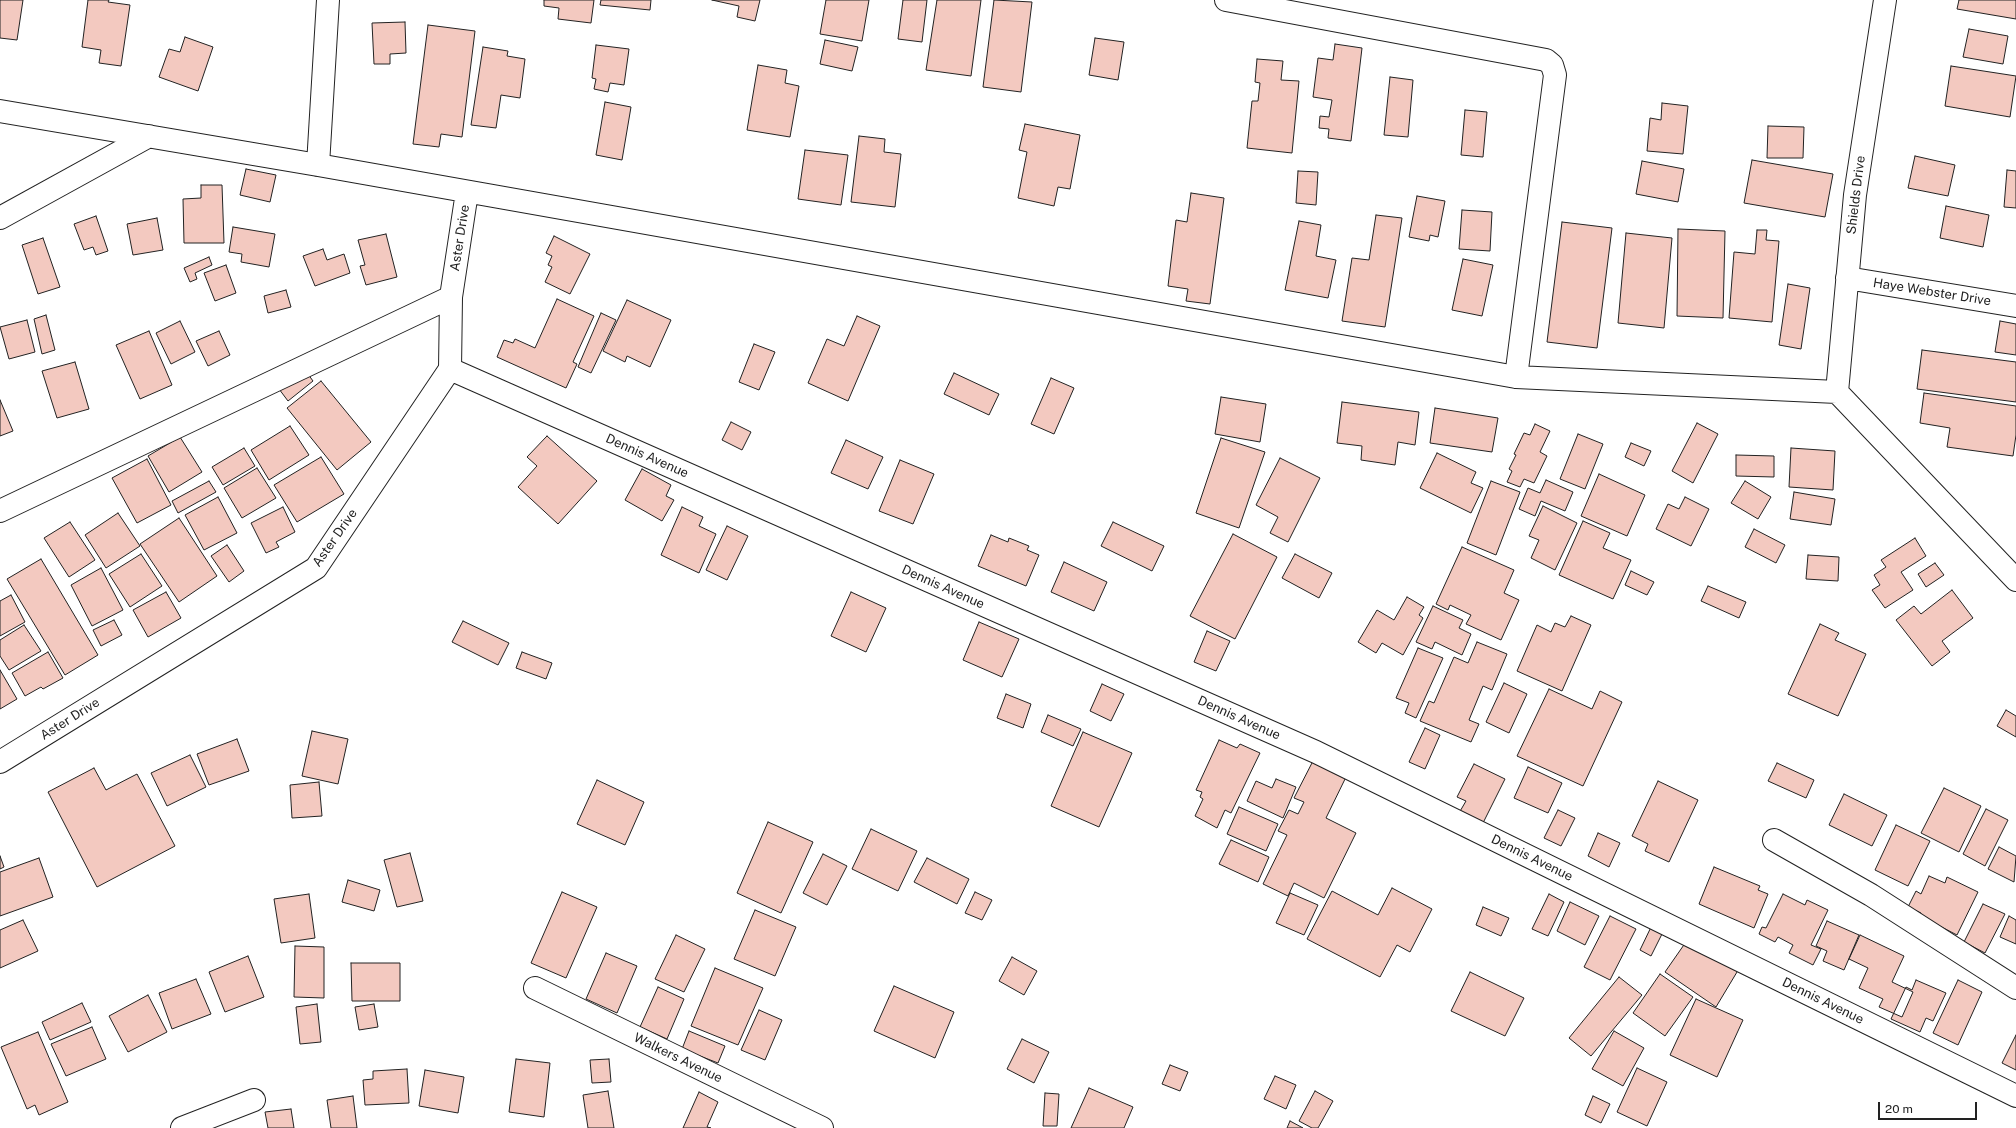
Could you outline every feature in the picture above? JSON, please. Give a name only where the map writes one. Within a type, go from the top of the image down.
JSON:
[{"type":"street","points":[[318,165],[328,0]]},
{"type":"street","points":[[1226,0],[1546,60],[1552,65],[1555,74],[1516,377]]},
{"type":"street","name":"Shields Drive","points":[[1837,392],[1855,195],[1884,0]]},
{"type":"street","points":[[0,111],[318,165],[1516,377],[1837,392],[2016,580]]},
{"type":"street","points":[[0,218],[149,136]]},
{"type":"street","name":"Aster Drive","points":[[0,762],[316,568],[450,369],[451,297],[467,192]]},
{"type":"street","name":"Haye Webster Drive","points":[[1847,278],[2016,306]]},
{"type":"street","points":[[0,511],[451,297]]},
{"type":"street","name":"Dennis Avenue","points":[[450,369],[1316,752],[2016,1096]]},
{"type":"street","points":[[1774,840],[1871,895],[2016,988]]},
{"type":"street","name":"Walkers Avenue","points":[[535,988],[822,1128]]},
{"type":"street","points":[[182,1128],[254,1100]]},
{"type":"building","points":[[0,0],[23,0],[17,40],[0,38]]},
{"type":"building","points":[[88,0],[109,0],[108,2],[130,5],[121,66],[99,63],[101,50],[82,47]]},
{"type":"building","points":[[544,0],[594,0],[591,23],[558,19],[559,8],[544,6]]},
{"type":"building","points":[[601,0],[651,0],[650,10],[600,5]]},
{"type":"building","points":[[712,0],[760,0],[755,21],[737,17],[739,6]]},
{"type":"building","points":[[826,0],[869,0],[862,41],[820,34]]},
{"type":"building","points":[[903,0],[927,0],[922,42],[898,39]]},
{"type":"building","points":[[937,0],[981,0],[971,76],[926,70]]},
{"type":"building","points":[[994,0],[1032,2],[1021,92],[983,87]]},
{"type":"building","points":[[1959,0],[2016,0],[2016,19],[1957,9]]},
{"type":"building","points":[[405,22],[406,53],[390,54],[390,64],[374,64],[372,23]]},
{"type":"building","points":[[428,25],[475,31],[462,137],[441,134],[439,147],[413,144]]},
{"type":"building","points":[[1969,29],[2008,36],[2003,64],[1963,57]]},
{"type":"building","points":[[185,37],[213,47],[198,91],[159,77],[169,49],[180,52]]},
{"type":"building","points":[[1095,38],[1124,42],[1118,80],[1089,75]]},
{"type":"building","points":[[825,40],[858,47],[852,71],[820,64]]},
{"type":"building","points":[[1335,44],[1362,48],[1351,141],[1328,138],[1329,129],[1319,128],[1320,116],[1329,117],[1332,100],[1313,97],[1318,58],[1333,60]]},
{"type":"building","points":[[596,45],[629,49],[624,85],[610,83],[608,92],[594,89],[596,79],[592,78]]},
{"type":"building","points":[[483,47],[508,51],[507,56],[525,59],[520,98],[501,95],[496,128],[471,125]]},
{"type":"building","points":[[1257,59],[1283,61],[1281,80],[1299,81],[1292,153],[1247,148],[1252,101],[1258,101],[1260,83],[1255,82]]},
{"type":"building","points":[[758,65],[787,70],[785,83],[799,86],[790,137],[747,130]]},
{"type":"building","points":[[1951,66],[2016,76],[2010,117],[1945,106]]},
{"type":"building","points":[[1390,77],[1413,80],[1408,137],[1384,135]]},
{"type":"building","points":[[605,102],[631,107],[622,160],[596,155]]},
{"type":"building","points":[[1662,103],[1688,106],[1683,154],[1647,151],[1650,118],[1661,120]]},
{"type":"building","points":[[1465,110],[1487,112],[1483,157],[1461,155]]},
{"type":"building","points":[[1025,124],[1080,135],[1070,189],[1058,187],[1054,206],[1018,198],[1027,152],[1019,150]]},
{"type":"building","points":[[1768,126],[1804,127],[1803,158],[1767,158]]},
{"type":"building","points":[[859,136],[885,139],[884,152],[901,154],[895,207],[851,202]]},
{"type":"building","points":[[805,150],[848,155],[841,205],[798,199]]},
{"type":"building","points":[[1915,156],[1955,165],[1948,196],[1908,188]]},
{"type":"building","points":[[1752,160],[1833,174],[1825,217],[1744,203]]},
{"type":"building","points":[[1642,161],[1684,169],[1678,202],[1636,194]]},
{"type":"building","points":[[246,169],[276,175],[270,202],[240,195]]},
{"type":"building","points":[[2007,170],[2016,171],[2016,208],[2004,207]]},
{"type":"building","points":[[1298,171],[1318,172],[1316,205],[1296,203]]},
{"type":"building","points":[[201,185],[222,185],[224,243],[184,243],[183,199],[201,198]]},
{"type":"building","points":[[1191,193],[1224,198],[1210,304],[1186,301],[1188,289],[1168,286],[1176,220],[1187,222]]},
{"type":"building","points":[[1417,196],[1445,201],[1438,237],[1430,235],[1429,241],[1409,237]]},
{"type":"building","points":[[1946,206],[1989,215],[1983,247],[1940,238]]},
{"type":"building","points":[[1462,210],[1492,212],[1490,251],[1459,249]]},
{"type":"building","points":[[1376,215],[1402,218],[1385,327],[1342,321],[1352,258],[1369,260]]},
{"type":"building","points":[[96,216],[108,251],[96,255],[93,247],[84,250],[74,224]]},
{"type":"building","points":[[157,218],[163,250],[133,255],[127,224]]},
{"type":"building","points":[[1299,221],[1321,225],[1316,256],[1336,260],[1328,298],[1285,290]]},
{"type":"building","points":[[1562,222],[1612,228],[1597,348],[1547,342]]},
{"type":"building","points":[[233,227],[275,234],[269,267],[241,262],[242,254],[229,252]]},
{"type":"building","points":[[1678,229],[1725,231],[1723,318],[1677,316]]},
{"type":"building","points":[[1757,230],[1767,230],[1766,240],[1779,241],[1772,322],[1729,318],[1734,252],[1755,254]]},
{"type":"building","points":[[1626,233],[1672,238],[1664,328],[1618,323]]},
{"type":"building","points":[[386,234],[397,277],[366,285],[360,266],[365,265],[358,240]]},
{"type":"building","points":[[554,236],[590,254],[570,294],[545,282],[552,267],[548,265],[552,256],[546,253]]},
{"type":"building","points":[[43,238],[60,287],[38,294],[22,245]]},
{"type":"building","points":[[323,249],[327,260],[344,254],[350,273],[315,286],[303,256]]},
{"type":"building","points":[[209,257],[212,265],[195,273],[197,279],[190,282],[184,268]]},
{"type":"building","points":[[1463,259],[1493,265],[1482,316],[1452,310]]},
{"type":"building","points":[[226,265],[236,293],[215,301],[204,273]]},
{"type":"building","points":[[1788,284],[1810,288],[1801,349],[1779,345]]},
{"type":"building","points":[[286,290],[291,307],[268,313],[264,296]]},
{"type":"building","points":[[557,299],[594,316],[573,362],[577,364],[566,388],[497,357],[504,340],[513,343],[515,339],[535,348]]},
{"type":"building","points":[[627,300],[671,320],[650,367],[627,356],[625,362],[603,351]]},
{"type":"building","points":[[601,313],[616,320],[591,373],[578,367]]},
{"type":"building","points":[[46,315],[55,350],[42,354],[34,319]]},
{"type":"building","points":[[857,316],[880,326],[848,401],[808,383],[827,339],[844,346]]},
{"type":"building","points":[[27,320],[35,352],[9,359],[0,327]]},
{"type":"building","points":[[180,321],[195,352],[171,364],[156,333]]},
{"type":"building","points":[[2000,321],[2016,324],[2016,355],[1995,352]]},
{"type":"building","points":[[149,331],[172,385],[140,399],[116,345]]},
{"type":"building","points":[[219,331],[230,355],[208,366],[196,341]]},
{"type":"building","points":[[754,344],[775,352],[759,390],[739,382]]},
{"type":"building","points":[[1922,350],[2016,362],[2016,402],[1917,389]]},
{"type":"building","points":[[75,362],[89,409],[57,418],[42,371]]},
{"type":"building","points":[[305,370],[313,381],[288,401],[279,389]]},
{"type":"building","points":[[954,373],[999,394],[989,415],[944,394]]},
{"type":"building","points":[[1051,378],[1074,388],[1054,434],[1031,424]]},
{"type":"building","points":[[321,381],[371,442],[337,470],[287,408]]},
{"type":"building","points":[[1924,393],[2016,406],[2016,435],[2013,456],[1947,447],[1950,428],[1920,423]]},
{"type":"building","points":[[1221,397],[1266,404],[1260,442],[1215,434]]},
{"type":"building","points":[[0,400],[13,431],[0,436]]},
{"type":"building","points":[[1342,402],[1419,412],[1415,445],[1398,442],[1395,465],[1361,460],[1362,446],[1337,443]]},
{"type":"building","points":[[1435,408],[1498,418],[1492,452],[1430,443]]},
{"type":"building","points":[[731,422],[751,432],[742,450],[722,440]]},
{"type":"building","points":[[1697,423],[1718,434],[1693,483],[1672,471]]},
{"type":"building","points":[[1535,424],[1550,431],[1540,452],[1547,456],[1534,483],[1524,479],[1520,487],[1507,482],[1512,471],[1509,469],[1524,433],[1530,435]]},
{"type":"building","points":[[290,426],[309,455],[269,480],[251,450]]},
{"type":"building","points":[[1578,434],[1603,444],[1585,489],[1560,479]]},
{"type":"building","points":[[547,436],[597,481],[558,524],[518,487],[537,466],[527,457]]},
{"type":"building","points":[[180,437],[202,472],[169,492],[148,456]]},
{"type":"building","points":[[1221,438],[1265,452],[1239,528],[1196,513]]},
{"type":"building","points":[[846,440],[883,457],[868,489],[831,473]]},
{"type":"building","points":[[1631,443],[1651,451],[1644,466],[1625,457]]},
{"type":"building","points":[[244,448],[255,466],[223,485],[212,467]]},
{"type":"building","points":[[1791,448],[1835,451],[1833,490],[1789,487]]},
{"type":"building","points":[[1437,453],[1476,472],[1471,483],[1483,488],[1471,513],[1420,488]]},
{"type":"building","points":[[1736,455],[1774,456],[1774,477],[1736,476]]},
{"type":"building","points":[[321,457],[344,494],[297,522],[274,485]]},
{"type":"building","points":[[1280,458],[1320,478],[1288,542],[1270,533],[1278,517],[1256,505]]},
{"type":"building","points":[[147,459],[171,505],[137,523],[112,478]]},
{"type":"building","points":[[900,460],[934,474],[913,524],[879,511]]},
{"type":"building","points":[[257,468],[276,498],[242,518],[224,488]]},
{"type":"building","points":[[642,469],[671,485],[666,496],[674,500],[662,521],[625,500]]},
{"type":"building","points":[[1599,474],[1645,495],[1627,536],[1581,516]]},
{"type":"building","points":[[1546,480],[1573,492],[1565,511],[1541,501],[1535,516],[1519,509],[1528,488],[1540,493]]},
{"type":"building","points":[[209,481],[216,492],[178,513],[172,501]]},
{"type":"building","points":[[1491,481],[1520,492],[1496,555],[1467,543]]},
{"type":"building","points":[[1745,481],[1771,497],[1758,519],[1731,503]]},
{"type":"building","points":[[1794,492],[1835,499],[1831,525],[1790,519]]},
{"type":"building","points":[[218,497],[237,533],[204,550],[185,515]]},
{"type":"building","points":[[1685,497],[1709,509],[1691,546],[1656,529],[1668,504],[1679,509]]},
{"type":"building","points":[[1543,506],[1577,523],[1555,570],[1531,558],[1539,540],[1529,536]]},
{"type":"building","points":[[283,507],[295,532],[276,542],[279,547],[266,553],[251,523]]},
{"type":"building","points":[[682,507],[703,517],[699,526],[716,534],[699,573],[661,555]]},
{"type":"building","points":[[118,513],[140,546],[106,568],[85,535]]},
{"type":"building","points":[[179,518],[217,576],[179,602],[140,544]]},
{"type":"building","points":[[1583,521],[1610,533],[1603,548],[1631,560],[1613,599],[1559,575]]},
{"type":"building","points":[[70,522],[95,560],[69,577],[44,538]]},
{"type":"building","points":[[1113,522],[1164,546],[1152,571],[1101,546]]},
{"type":"building","points":[[727,526],[748,536],[727,580],[706,570]]},
{"type":"building","points":[[1754,529],[1785,545],[1776,563],[1745,547]]},
{"type":"building","points":[[1233,534],[1277,557],[1235,639],[1190,616]]},
{"type":"building","points":[[991,535],[1008,542],[1009,538],[1029,546],[1027,550],[1039,555],[1026,586],[978,566]]},
{"type":"building","points":[[1915,538],[1926,556],[1901,572],[1913,590],[1885,608],[1872,590],[1880,585],[1874,575],[1886,567],[1881,560]]},
{"type":"building","points":[[227,545],[244,571],[229,582],[211,556]]},
{"type":"building","points":[[1462,547],[1514,570],[1504,593],[1519,600],[1501,640],[1466,624],[1471,615],[1450,605],[1448,610],[1436,604]]},
{"type":"building","points":[[141,554],[162,586],[130,607],[109,574]]},
{"type":"building","points":[[1295,554],[1332,573],[1319,598],[1282,578]]},
{"type":"building","points":[[1808,555],[1839,557],[1838,581],[1806,579]]},
{"type":"building","points":[[41,559],[98,655],[65,675],[7,579]]},
{"type":"building","points":[[1064,562],[1107,582],[1094,611],[1051,592]]},
{"type":"building","points":[[1935,563],[1944,575],[1926,587],[1918,574]]},
{"type":"building","points":[[101,568],[123,610],[92,626],[71,585]]},
{"type":"building","points":[[1631,571],[1654,582],[1647,595],[1625,585]]},
{"type":"building","points":[[1708,586],[1746,602],[1739,618],[1701,601]]},
{"type":"building","points":[[1952,590],[1973,618],[1942,641],[1950,652],[1932,666],[1896,620],[1914,606],[1921,614]]},
{"type":"building","points":[[166,592],[181,618],[148,637],[133,610]]},
{"type":"building","points":[[851,592],[886,608],[866,652],[831,636]]},
{"type":"building","points":[[11,595],[25,622],[0,636],[0,601]]},
{"type":"building","points":[[1407,597],[1424,607],[1419,615],[1423,618],[1403,655],[1382,643],[1376,653],[1358,642],[1377,610],[1394,620]]},
{"type":"building","points":[[1433,606],[1463,620],[1459,628],[1471,634],[1462,655],[1435,642],[1432,649],[1416,642]]},
{"type":"building","points":[[1571,616],[1591,625],[1562,691],[1517,671],[1537,625],[1551,632],[1555,623],[1565,627]]},
{"type":"building","points":[[114,620],[122,635],[101,646],[93,630]]},
{"type":"building","points":[[463,621],[509,643],[498,665],[452,642]]},
{"type":"building","points":[[979,622],[1019,639],[1002,677],[963,660]]},
{"type":"building","points":[[1820,624],[1839,633],[1835,640],[1866,654],[1838,716],[1788,694]]},
{"type":"building","points":[[24,625],[41,651],[9,670],[0,656],[0,640]]},
{"type":"building","points":[[1207,631],[1230,641],[1216,671],[1194,662]]},
{"type":"building","points":[[1477,642],[1507,654],[1492,690],[1483,686],[1469,720],[1479,724],[1471,742],[1420,721],[1429,701],[1434,703],[1454,657],[1468,663]]},
{"type":"building","points":[[1418,648],[1443,658],[1416,718],[1405,713],[1409,703],[1396,698]]},
{"type":"building","points":[[48,652],[63,678],[43,689],[41,687],[25,696],[12,673]]},
{"type":"building","points":[[522,652],[552,663],[546,679],[516,668]]},
{"type":"building","points":[[0,670],[17,699],[0,709]]},
{"type":"building","points":[[1504,683],[1527,694],[1509,733],[1486,722]]},
{"type":"building","points":[[1102,684],[1124,694],[1111,721],[1090,711]]},
{"type":"building","points":[[1549,689],[1592,709],[1600,691],[1622,702],[1583,786],[1517,756]]},
{"type":"building","points":[[1006,694],[1031,704],[1023,728],[997,718]]},
{"type":"building","points":[[2006,710],[2016,716],[2016,737],[1997,726]]},
{"type":"building","points":[[1048,715],[1081,729],[1073,746],[1041,732]]},
{"type":"building","points":[[1425,728],[1440,735],[1425,769],[1409,762]]},
{"type":"building","points":[[312,731],[348,739],[338,784],[302,776]]},
{"type":"building","points":[[1083,732],[1132,753],[1099,827],[1051,806]]},
{"type":"building","points":[[237,739],[249,771],[209,785],[197,754]]},
{"type":"building","points":[[1219,740],[1237,748],[1240,744],[1260,753],[1231,813],[1225,810],[1217,828],[1195,816],[1203,799],[1200,797],[1202,792],[1196,790]]},
{"type":"building","points":[[190,755],[206,787],[167,806],[151,773]]},
{"type":"building","points":[[1314,759],[1347,775],[1326,818],[1356,833],[1324,898],[1294,883],[1288,896],[1263,884],[1287,835],[1278,831],[1289,810],[1298,814],[1304,802],[1294,798]]},
{"type":"building","points":[[1777,763],[1814,780],[1806,798],[1768,781]]},
{"type":"building","points":[[1474,764],[1505,779],[1482,825],[1459,813],[1466,801],[1457,797]]},
{"type":"building","points":[[1528,767],[1562,783],[1548,813],[1514,798]]},
{"type":"building","points":[[94,768],[106,790],[137,774],[175,846],[97,887],[48,792]]},
{"type":"building","points":[[1276,779],[1296,787],[1283,818],[1247,801],[1256,781],[1272,788]]},
{"type":"building","points":[[597,780],[644,802],[625,845],[577,824]]},
{"type":"building","points":[[1658,781],[1698,800],[1669,862],[1645,851],[1648,844],[1632,836]]},
{"type":"building","points":[[319,782],[322,816],[292,818],[290,785]]},
{"type":"building","points":[[1944,788],[1981,806],[1959,852],[1921,833]]},
{"type":"building","points":[[1844,794],[1887,815],[1872,846],[1829,825]]},
{"type":"building","points":[[1239,807],[1278,824],[1266,851],[1227,834]]},
{"type":"building","points":[[1986,809],[2008,820],[1985,866],[1963,854]]},
{"type":"building","points":[[1558,810],[1575,818],[1561,846],[1544,838]]},
{"type":"building","points":[[768,822],[813,842],[781,913],[737,893]]},
{"type":"building","points":[[1896,825],[1930,841],[1908,886],[1875,870]]},
{"type":"building","points":[[871,829],[917,851],[898,891],[852,869]]},
{"type":"building","points":[[1598,833],[1620,843],[1609,867],[1588,856]]},
{"type":"building","points":[[1231,840],[1269,857],[1258,882],[1219,864]]},
{"type":"building","points":[[1999,847],[2016,856],[2014,882],[1988,869]]},
{"type":"building","points":[[410,853],[423,901],[397,907],[384,860]]},
{"type":"building","points":[[823,854],[847,866],[827,905],[803,893]]},
{"type":"building","points":[[0,856],[4,867],[0,869]]},
{"type":"building","points":[[39,858],[53,897],[0,916],[0,872]]},
{"type":"building","points":[[927,858],[969,879],[957,904],[914,882]]},
{"type":"building","points":[[1714,867],[1760,886],[1758,890],[1768,894],[1754,928],[1699,904]]},
{"type":"building","points":[[1929,876],[1945,883],[1947,877],[1978,892],[1957,935],[1920,916],[1921,913],[1908,907],[1916,891],[1921,894]]},
{"type":"building","points":[[348,880],[380,890],[374,911],[342,902]]},
{"type":"building","points":[[1392,888],[1432,909],[1410,952],[1397,945],[1380,977],[1307,939],[1332,891],[1378,915]]},
{"type":"building","points":[[562,892],[597,907],[566,978],[531,963]]},
{"type":"building","points":[[975,892],[992,900],[982,920],[965,913]]},
{"type":"building","points":[[1290,893],[1318,905],[1304,935],[1276,923]]},
{"type":"building","points":[[309,894],[315,938],[281,943],[274,899]]},
{"type":"building","points":[[1549,894],[1564,902],[1548,936],[1532,929]]},
{"type":"building","points":[[1783,894],[1805,905],[1807,900],[1828,910],[1811,945],[1821,949],[1813,965],[1789,953],[1793,945],[1778,937],[1775,942],[1759,934],[1762,927],[1766,928]]},
{"type":"building","points":[[1570,902],[1599,916],[1585,945],[1557,931]]},
{"type":"building","points":[[1983,904],[2005,914],[1985,953],[1964,942]]},
{"type":"building","points":[[1483,907],[1509,918],[1501,936],[1476,925]]},
{"type":"building","points":[[755,910],[796,927],[775,976],[734,959]]},
{"type":"building","points":[[1610,916],[1636,929],[1610,980],[1584,967]]},
{"type":"building","points":[[2009,916],[2016,920],[2016,944],[2000,937]]},
{"type":"building","points":[[23,920],[38,951],[0,968],[0,930]]},
{"type":"building","points":[[1827,921],[1859,935],[1844,970],[1823,961],[1827,951],[1816,946]]},
{"type":"building","points":[[1653,923],[1665,928],[1651,956],[1640,950]]},
{"type":"building","points":[[1695,929],[1743,962],[1716,1007],[1665,972]]},
{"type":"building","points":[[676,935],[705,949],[684,992],[655,979]]},
{"type":"building","points":[[1860,935],[1904,956],[1892,982],[1913,992],[1902,1017],[1879,1007],[1883,999],[1859,988],[1868,968],[1849,959]]},
{"type":"building","points":[[295,946],[324,947],[324,998],[294,997]]},
{"type":"building","points":[[606,953],[637,966],[617,1013],[586,999]]},
{"type":"building","points":[[248,956],[264,997],[225,1012],[209,972]]},
{"type":"building","points":[[1012,957],[1037,971],[1024,995],[999,981]]},
{"type":"building","points":[[351,963],[400,963],[400,1001],[352,1001]]},
{"type":"building","points":[[715,968],[763,988],[738,1045],[691,1026]]},
{"type":"building","points":[[1470,972],[1524,998],[1505,1036],[1451,1011]]},
{"type":"building","points":[[1660,974],[1693,997],[1665,1036],[1633,1013]]},
{"type":"building","points":[[1619,977],[1642,995],[1591,1056],[1569,1038]]},
{"type":"building","points":[[196,979],[211,1014],[172,1029],[159,993]]},
{"type":"building","points":[[1916,980],[1946,993],[1933,1021],[1926,1018],[1920,1032],[1891,1019],[1906,987],[1912,990]]},
{"type":"building","points":[[1958,980],[1982,992],[1958,1045],[1933,1033]]},
{"type":"building","points":[[894,986],[954,1012],[935,1058],[874,1031]]},
{"type":"building","points":[[658,987],[684,999],[667,1039],[640,1027]]},
{"type":"building","points":[[148,995],[167,1032],[128,1052],[109,1016]]},
{"type":"building","points":[[1696,999],[1743,1020],[1717,1077],[1670,1055]]},
{"type":"building","points":[[82,1003],[91,1022],[50,1040],[42,1022]]},
{"type":"building","points":[[317,1004],[321,1042],[300,1044],[296,1007]]},
{"type":"building","points":[[374,1004],[378,1027],[359,1030],[355,1007]]},
{"type":"building","points":[[759,1010],[782,1020],[765,1060],[741,1050]]},
{"type":"building","points":[[92,1027],[106,1059],[66,1076],[51,1044]]},
{"type":"building","points":[[689,1031],[725,1046],[718,1063],[682,1049]]},
{"type":"building","points":[[1614,1031],[1644,1048],[1623,1086],[1592,1069]]},
{"type":"building","points":[[38,1032],[68,1102],[39,1115],[35,1105],[27,1109],[1,1047]]},
{"type":"building","points":[[2016,1035],[2016,1070],[2002,1063]]},
{"type":"building","points":[[1022,1039],[1049,1052],[1034,1083],[1007,1069]]},
{"type":"building","points":[[516,1059],[550,1063],[544,1117],[509,1112]]},
{"type":"building","points":[[609,1059],[611,1082],[592,1083],[590,1060]]},
{"type":"building","points":[[1170,1065],[1188,1072],[1180,1091],[1162,1084]]},
{"type":"building","points":[[1637,1068],[1667,1082],[1647,1126],[1617,1112]]},
{"type":"building","points":[[407,1069],[409,1103],[365,1105],[363,1080],[373,1079],[373,1071]]},
{"type":"building","points":[[425,1070],[464,1077],[458,1113],[419,1106]]},
{"type":"building","points":[[1275,1076],[1296,1085],[1286,1109],[1264,1099]]},
{"type":"building","points":[[1089,1088],[1133,1107],[1124,1128],[1071,1128]]},
{"type":"building","points":[[608,1091],[614,1128],[588,1128],[583,1095]]},
{"type":"building","points":[[1315,1091],[1333,1101],[1318,1128],[1312,1128],[1299,1121]]},
{"type":"building","points":[[699,1092],[718,1102],[707,1127],[711,1128],[683,1128]]},
{"type":"building","points":[[1045,1093],[1059,1094],[1057,1126],[1043,1126]]},
{"type":"building","points":[[353,1096],[357,1128],[331,1128],[327,1100]]},
{"type":"building","points":[[1593,1096],[1610,1104],[1601,1123],[1585,1115]]},
{"type":"building","points":[[291,1109],[294,1128],[268,1128],[265,1112]]},
{"type":"building","points":[[1290,1121],[1303,1128],[1287,1128]]}]
